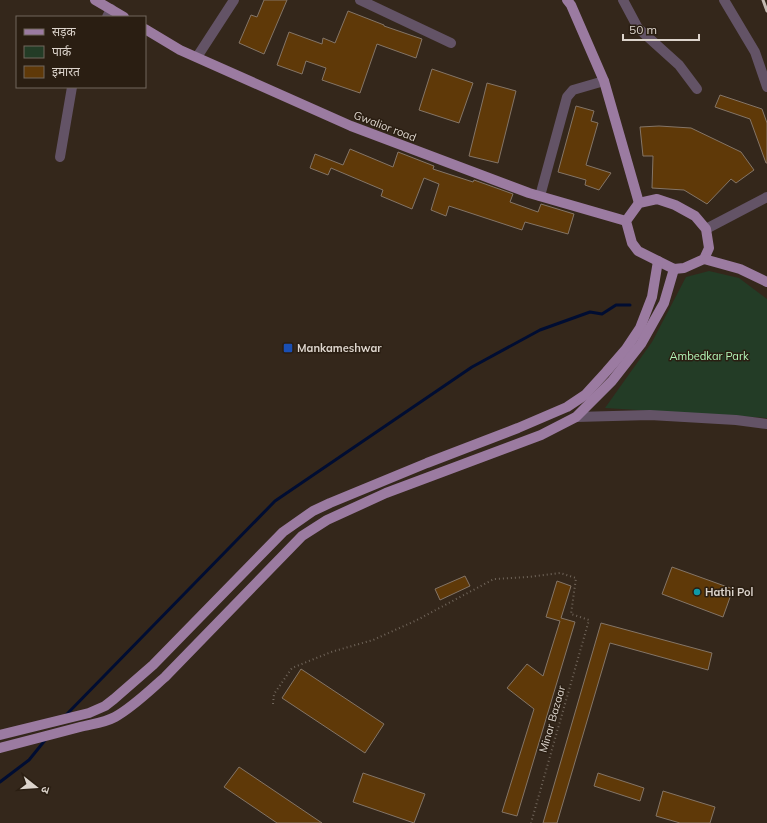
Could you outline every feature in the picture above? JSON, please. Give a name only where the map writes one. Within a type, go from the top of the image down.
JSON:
[{"type":"main road","points":[[95,0],[109,13],[120,16]]},
{"type":"main road","points":[[567,0],[571,5],[604,81],[639,203]]},
{"type":"main road","name":"Gwalior road","points":[[146,30],[180,50],[351,126],[540,196],[626,221]]},
{"type":"main road","points":[[704,259],[709,248],[706,229],[695,216],[674,205],[657,199],[639,203],[626,221],[632,243],[638,251],[674,269],[684,268],[704,259],[740,269],[767,282]]},
{"type":"main road","points":[[0,735],[85,714],[105,706],[119,696],[153,665],[283,532],[313,511],[330,502],[518,428],[567,407],[579,399],[626,349],[640,328],[652,297],[658,261]]},
{"type":"main road","points":[[0,748],[82,726],[104,722],[114,718],[145,695],[164,677],[302,536],[327,520],[386,494],[541,435],[576,417],[612,381],[642,344],[664,303],[674,269]]},
{"type":"main road","points":[[306,516],[313,529]]},
{"type":"main road","points":[[153,665],[164,677]]},
{"type":"street","points":[[197,57],[234,0]]},
{"type":"street","points":[[360,0],[451,43]]},
{"type":"street","points":[[623,0],[638,28],[679,65],[697,89]]},
{"type":"street","points":[[724,0],[755,52],[767,87]]},
{"type":"street","points":[[540,196],[567,97],[573,90],[604,81]]},
{"type":"street","points":[[60,157],[72,88]]},
{"type":"street","points":[[706,229],[767,197]]},
{"type":"street","points":[[576,417],[650,416],[736,420],[767,424]]},
{"type":"path","name":"Minar Bazaar","points":[[273,704],[274,694],[292,668],[331,652],[373,640],[394,631],[494,579],[560,573],[576,578],[571,614],[589,620],[531,823]]},
{"type":"green space","name":"Ambedkar Park","points":[[709,271],[739,278],[767,299],[767,418],[605,408],[652,342],[686,277]]},
{"type":"building","points":[[264,0],[287,0],[264,54],[239,43],[251,15],[257,17]]},
{"type":"building","points":[[348,11],[384,26],[422,39],[416,58],[377,44],[360,93],[322,80],[326,68],[306,61],[302,74],[277,65],[289,32],[322,44],[323,38],[335,43]]},
{"type":"building","points":[[432,69],[473,83],[459,123],[419,110]]},
{"type":"building","points":[[487,83],[516,91],[498,163],[469,156]]},
{"type":"building","points":[[720,95],[762,109],[767,123],[767,163],[750,119],[715,107]]},
{"type":"building","points":[[576,106],[594,111],[591,121],[598,123],[586,165],[611,173],[599,190],[585,185],[586,180],[558,172]]},
{"type":"building","points":[[659,126],[691,128],[741,152],[754,170],[736,183],[731,179],[707,204],[684,190],[652,188],[653,156],[643,156],[640,127]]},
{"type":"building","points":[[350,149],[393,167],[398,152],[434,166],[433,169],[473,182],[474,180],[513,194],[510,202],[538,212],[541,204],[574,214],[568,234],[525,222],[522,230],[449,206],[446,216],[431,210],[439,184],[424,178],[412,209],[381,196],[383,190],[331,168],[328,175],[310,168],[315,154],[343,165]]},
{"type":"building","name":"Hathi Pol","points":[[672,567],[733,589],[723,617],[662,594]]},
{"type":"building","points":[[465,576],[470,586],[440,600],[435,589]]},
{"type":"building","points":[[557,581],[571,586],[561,618],[575,622],[517,816],[502,812],[534,709],[507,688],[527,664],[543,676],[560,621],[546,617]]},
{"type":"building","points":[[601,623],[712,653],[708,670],[610,643],[557,823],[543,823]]},
{"type":"building","points":[[301,669],[384,724],[365,753],[282,698]]},
{"type":"building","points":[[239,767],[322,823],[277,823],[224,787]]},
{"type":"building","points":[[363,773],[425,794],[414,823],[353,802]]},
{"type":"building","points":[[598,773],[644,788],[640,801],[594,786]]},
{"type":"building","points":[[663,791],[715,807],[710,823],[680,823],[656,816]]},
{"type":"waterway","points":[[66,715],[275,501],[472,367],[540,330],[590,312],[602,314],[616,305],[630,305]]},
{"type":"waterway","points":[[0,782],[29,760],[46,739]]},
{"type":"railway","points":[[763,0],[767,11]]},
{"type":"place","name":"Mankameshwar","points":[[288,348]]},
{"type":"place","name":"Hathi Pol","points":[[697,592]]}]
